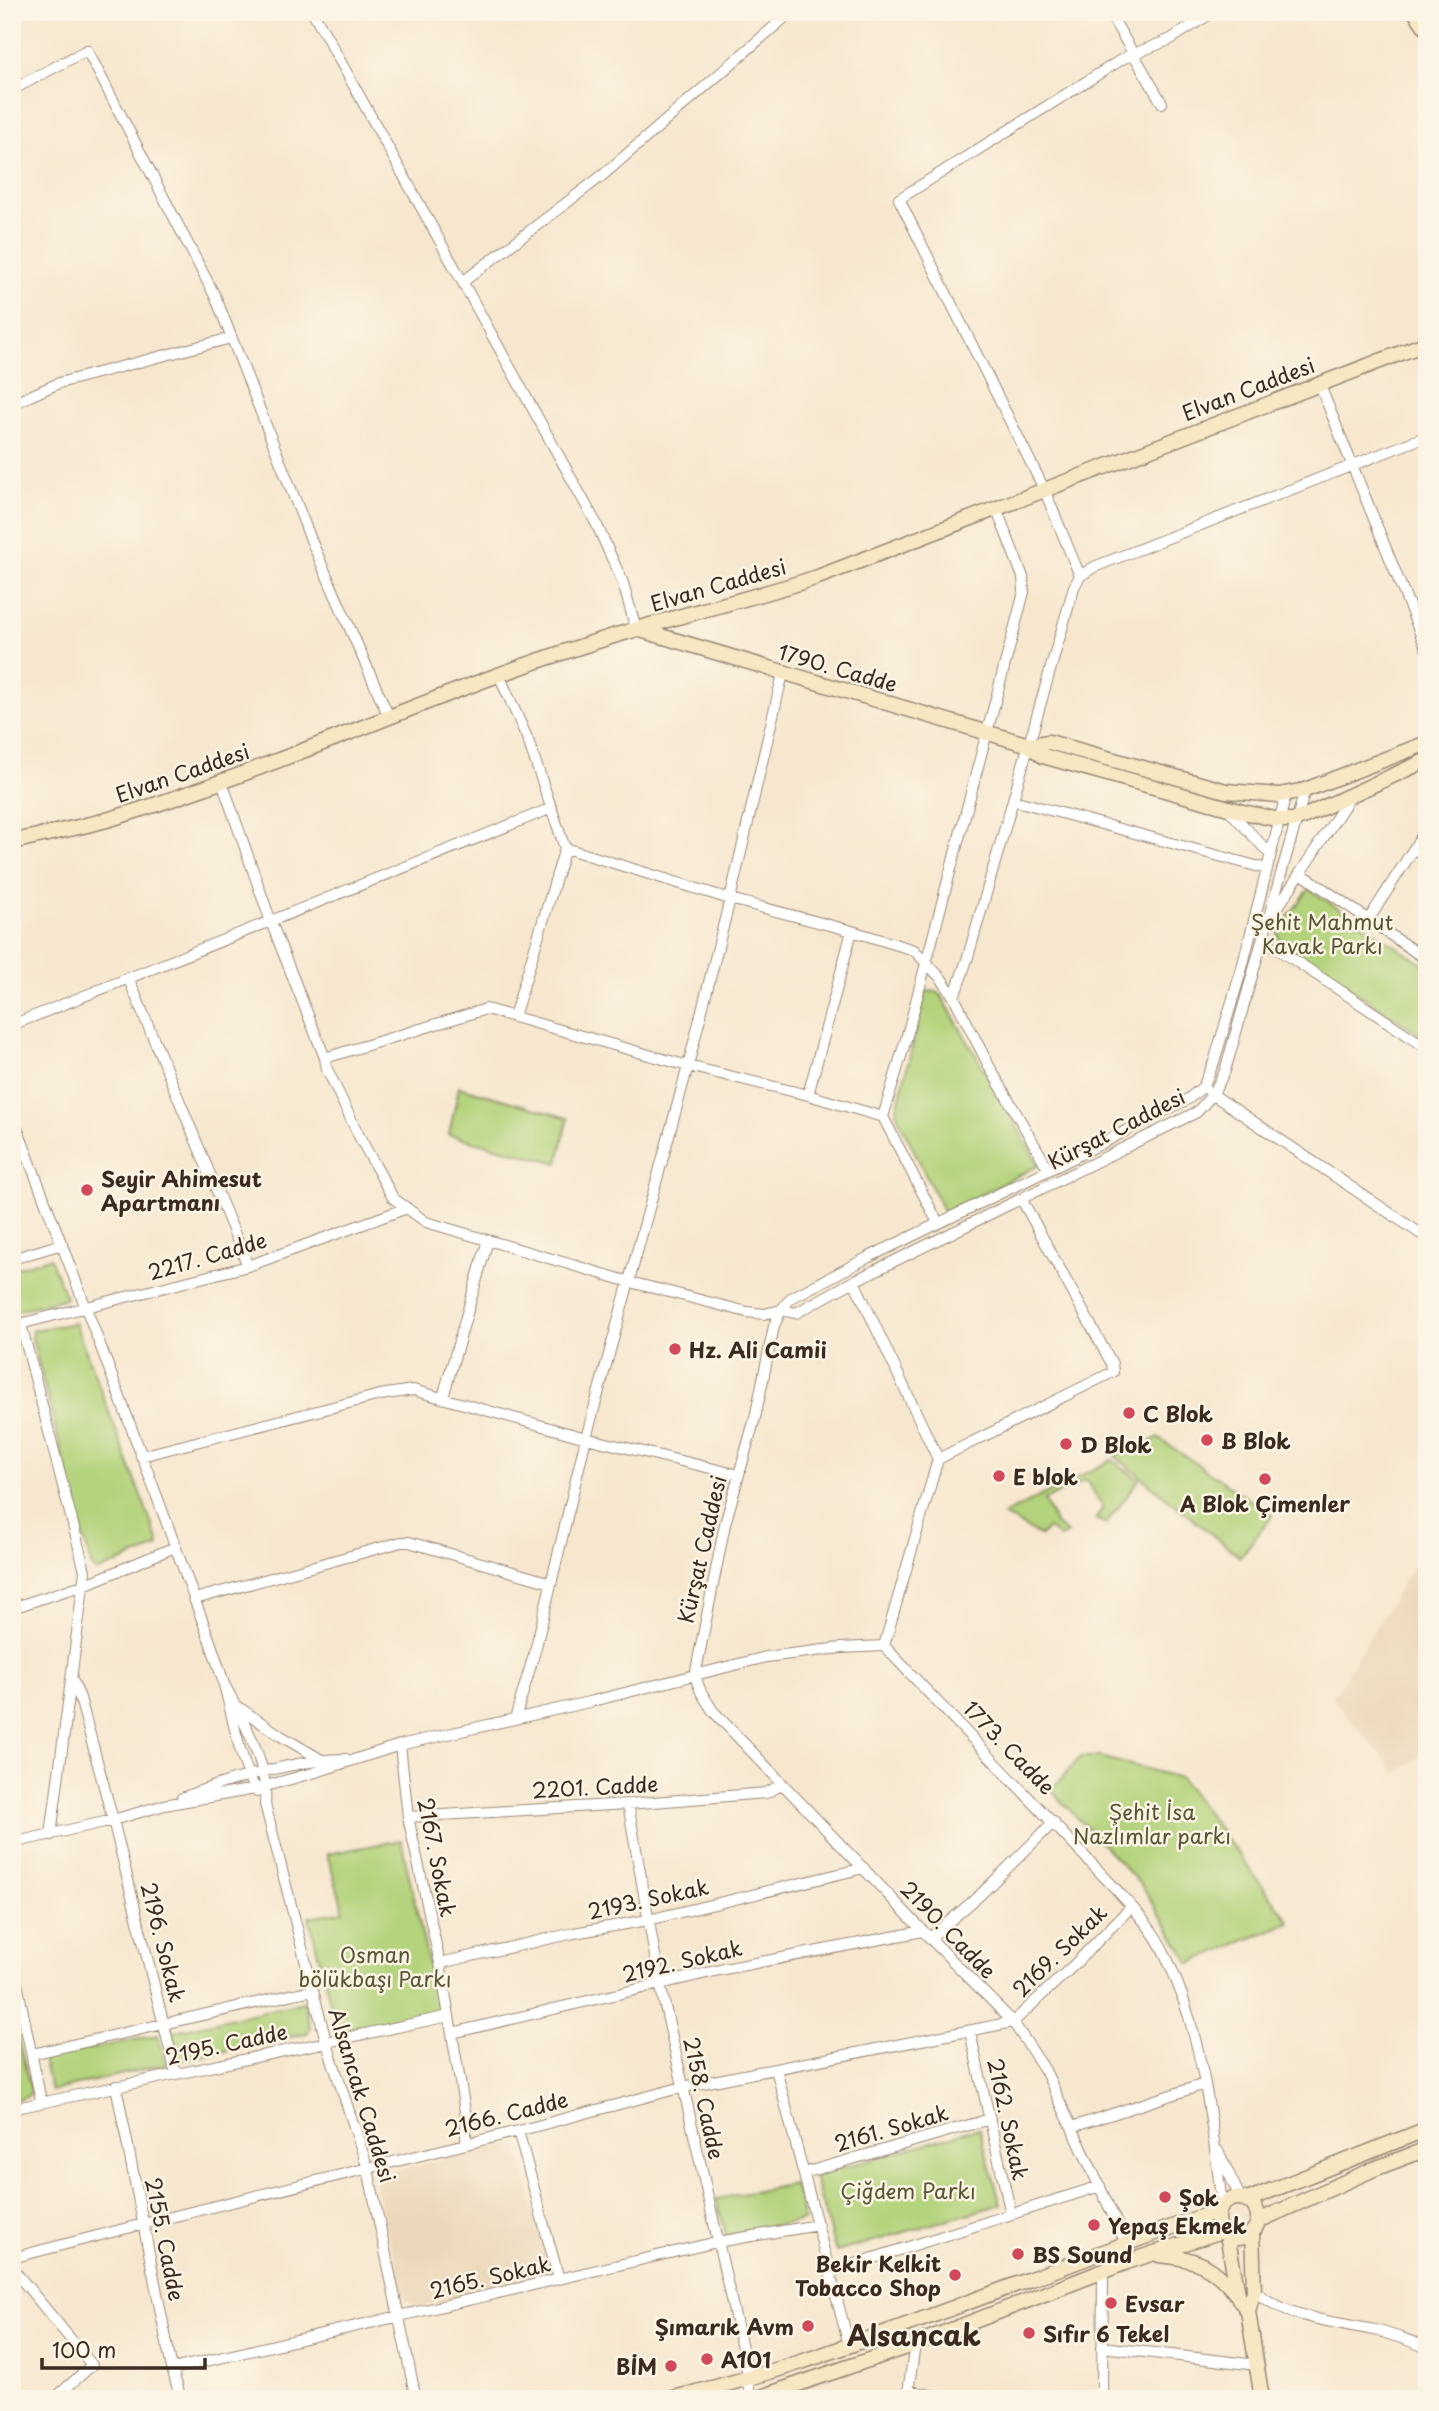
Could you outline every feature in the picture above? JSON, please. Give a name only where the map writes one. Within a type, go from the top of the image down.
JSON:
[{"type":"street","points":[[313,12],[596,523],[623,583],[636,629]]},
{"type":"street","points":[[464,281],[603,175],[791,12]]},
{"type":"street","points":[[1109,12],[1163,103]]},
{"type":"street","points":[[1080,576],[1044,489],[899,199],[1124,58],[1171,39],[1213,12]]},
{"type":"street","points":[[1415,12],[1427,29]]},
{"type":"street","points":[[12,90],[87,50],[216,298],[311,540],[389,717]]},
{"type":"street","points":[[12,404],[59,383],[231,338]]},
{"type":"street","name":"Elvan Caddesi","points":[[12,842],[107,820],[222,782],[499,675],[636,629],[763,595],[807,580],[1427,343]]},
{"type":"street","points":[[1319,383],[1427,650]]},
{"type":"street","points":[[954,997],[1074,587],[1080,576],[1107,562],[1427,436]]},
{"type":"street","points":[[937,1223],[883,1117],[1024,592],[1023,577],[996,508]]},
{"type":"street","name":"1790. Cadde","points":[[636,629],[1029,745],[1043,756],[1225,807],[1288,820]]},
{"type":"street","points":[[515,1719],[535,1651],[586,1438],[688,1066],[783,673]]},
{"type":"street","points":[[499,675],[528,740],[565,848],[514,1017]]},
{"type":"street","name":"1790. Cadde","points":[[1029,745],[1049,741],[1226,791],[1286,794],[1305,790]]},
{"type":"street","points":[[1305,790],[1427,743]]},
{"type":"street","points":[[1288,820],[1424,765]]},
{"type":"street","points":[[222,782],[327,1069],[393,1198],[426,1222],[630,1282],[747,1312],[764,1314],[781,1310]]},
{"type":"street","name":"Kürşat Caddesi","points":[[695,1676],[724,1524],[755,1418],[774,1326],[781,1310],[791,1298],[1188,1099],[1203,1087],[1214,1062],[1242,968],[1270,854],[1305,790]]},
{"type":"street","name":"Kürşat Caddesi","points":[[781,1310],[796,1313],[854,1281],[1197,1112],[1213,1094],[1225,1071],[1264,940],[1288,820],[1286,794]]},
{"type":"street","points":[[1269,919],[1302,874],[1353,794]]},
{"type":"street","points":[[1013,800],[1267,869]]},
{"type":"street","points":[[1225,807],[1270,854]]},
{"type":"street","points":[[12,1025],[551,808]]},
{"type":"street","points":[[1369,919],[1427,828]]},
{"type":"street","points":[[565,848],[730,899],[914,950],[954,997],[989,1066],[1049,1170]]},
{"type":"street","points":[[1302,874],[1427,960]]},
{"type":"street","points":[[808,1095],[852,931]]},
{"type":"street","points":[[1264,940],[1427,1048]]},
{"type":"street","points":[[128,977],[248,1266]]},
{"type":"street","points":[[325,1058],[486,1009],[883,1117]]},
{"type":"street","points":[[1203,1087],[1427,1238]]},
{"type":"street","points":[[12,1115],[106,1356],[195,1600],[223,1682],[250,1776],[265,1804]]},
{"type":"street","points":[[938,1459],[1113,1372],[1112,1364],[1022,1200]]},
{"type":"street","name":"2217. Cadde","points":[[16,1325],[248,1266],[407,1208]]},
{"type":"street","points":[[443,1397],[488,1240]]},
{"type":"street","points":[[12,1259],[62,1244]]},
{"type":"street","points":[[164,1805],[255,1789],[400,1745],[766,1657],[884,1646],[938,1459],[854,1281]]},
{"type":"street","points":[[16,1325],[83,1558],[84,1585],[73,1682],[51,1835]]},
{"type":"street","points":[[141,1456],[398,1391],[413,1390],[586,1438],[739,1475]]},
{"type":"street","points":[[195,1600],[401,1542],[428,1547],[551,1583]]},
{"type":"street","points":[[12,1608],[84,1585],[175,1546]]},
{"type":"street","name":"1773. Cadde","points":[[884,1646],[1054,1822],[1146,1924],[1165,1953],[1185,2003],[1205,2084],[1215,2144]]},
{"type":"street","name":"2190. Cadde","points":[[695,1676],[713,1711],[1013,2022],[1045,2070],[1126,2243]]},
{"type":"street","name":"2196. Sokak","points":[[73,1682],[80,1698],[114,1820],[176,2074]]},
{"type":"street","points":[[223,1682],[264,1773],[267,1786],[265,1804]]},
{"type":"street","points":[[234,1704],[320,1759]]},
{"type":"street","name":"2167. Sokak","points":[[400,1745],[408,1817],[440,1963],[466,2117],[466,2143]]},
{"type":"street","points":[[12,1843],[114,1820],[250,1776],[320,1759],[355,1759]]},
{"type":"street","name":"2201. Cadde","points":[[408,1817],[766,1793],[783,1784]]},
{"type":"street","name":"Alsancak Caddesi","points":[[265,1804],[326,2041],[368,2169],[416,2399]]},
{"type":"street","name":"2158. Cadde","points":[[628,1804],[660,1984],[753,2399]]},
{"type":"street","points":[[927,1935],[980,1895],[1054,1822]]},
{"type":"street","name":"2193. Sokak","points":[[440,1963],[574,1933],[648,1920],[864,1868]]},
{"type":"street","name":"2169. Sokak","points":[[1013,2022],[1131,1907]]},
{"type":"street","name":"2192. Sokak","points":[[452,2033],[724,1969],[927,1935]]},
{"type":"street","points":[[12,1959],[40,2101]]},
{"type":"street","points":[[32,2053],[312,1990]]},
{"type":"street","name":"2195. Cadde","points":[[12,2109],[449,2016]]},
{"type":"street","name":"2166. Cadde","points":[[12,2258],[683,2087],[1013,2022]]},
{"type":"street","name":"2162. Sokak","points":[[971,2032],[1011,2214]]},
{"type":"street","points":[[776,2068],[849,2345]]},
{"type":"street","points":[[1072,2127],[1205,2084]]},
{"type":"street","name":"2155. Cadde","points":[[116,2086],[181,2399]]},
{"type":"street","name":"2161. Sokak","points":[[804,2173],[990,2119]]},
{"type":"street","points":[[670,2399],[748,2378],[957,2308],[1220,2208],[1227,2200],[1243,2199],[1427,2129]]},
{"type":"street","points":[[518,2131],[559,2279]]},
{"type":"street","points":[[1215,2144],[1243,2199],[1256,2208],[1254,2291],[1248,2311],[1262,2399]]},
{"type":"street","points":[[1215,2144],[1220,2208],[1217,2218],[1224,2233],[1239,2299]]},
{"type":"street","points":[[753,2399],[915,2344],[1151,2255],[1224,2233],[1240,2238],[1255,2227],[1374,2169],[1427,2149]]},
{"type":"street","points":[[830,2272],[1100,2186]]},
{"type":"street","name":"2165. Sokak","points":[[173,2369],[717,2242],[818,2225]]},
{"type":"street","points":[[1151,2255],[1195,2260],[1214,2270],[1248,2311]]},
{"type":"street","points":[[12,2268],[92,2364],[54,2399]]},
{"type":"street","points":[[1102,2399],[1103,2272]]},
{"type":"street","points":[[1254,2291],[1269,2303],[1302,2317],[1377,2331],[1427,2347]]},
{"type":"street","points":[[915,2344],[907,2394],[949,2399]]},
{"type":"street","points":[[1102,2347],[1257,2365]]},
{"type":"shaded area","points":[[1427,1550],[1427,1750],[1397,1774],[1332,1698],[1423,1551]]},
{"type":"shaded area","points":[[516,2142],[551,2273],[418,2308],[405,2300],[375,2184],[383,2174]]},
{"type":"green space","name":"Şehit Mahmut Kavak Parkı","points":[[1309,889],[1427,967],[1427,1039],[1279,941],[1278,930]]},
{"type":"green space","points":[[926,991],[941,995],[1039,1165],[944,1213],[896,1113]]},
{"type":"green space","points":[[459,1087],[568,1118],[558,1163],[449,1135]]},
{"type":"green space","points":[[50,1258],[66,1298],[12,1312],[12,1269]]},
{"type":"green space","points":[[75,1323],[159,1543],[158,1547],[96,1572],[91,1565],[32,1338],[33,1330]]},
{"type":"green space","points":[[1158,1438],[1273,1515],[1240,1557],[1115,1456]]},
{"type":"green space","points":[[1112,1460],[1139,1480],[1106,1524],[1096,1519],[1103,1507],[1086,1480],[1044,1500],[1056,1525],[1067,1533],[1060,1538],[1048,1528],[1040,1536],[1003,1515]]},
{"type":"green space","name":"Şehit İsa Nazlımlar parkı","points":[[1081,1757],[1100,1757],[1180,1778],[1290,1922],[1190,1963],[1143,1887],[1051,1790]]},
{"type":"green space","name":"Osman bölükbaşı Parkı","points":[[401,1840],[439,2011],[337,2030],[309,1917],[344,1911],[327,1854]]},
{"type":"green space","points":[[304,2002],[310,2028],[307,2033],[179,2061],[172,2032]]},
{"type":"green space","points":[[12,2013],[31,2091],[27,2097],[12,2101]]},
{"type":"green space","points":[[158,2035],[166,2064],[51,2091],[43,2059]]},
{"type":"green space","name":"Çiğdem Parkı","points":[[979,2128],[1001,2204],[836,2252],[814,2176]]},
{"type":"green space","points":[[794,2184],[804,2220],[726,2236],[716,2199]]},
{"type":"place","name":"Seyir Ahimesut Apartmanı","points":[[87,1190]]},
{"type":"place","name":"Hz. Ali Camii","points":[[675,1349]]},
{"type":"place","name":"C Blok","points":[[1129,1413]]},
{"type":"place","name":"B Blok","points":[[1207,1440]]},
{"type":"place","name":"D Blok","points":[[1066,1444]]},
{"type":"place","name":"E blok","points":[[999,1476]]},
{"type":"place","name":"A Blok Çimenler","points":[[1265,1479]]},
{"type":"place","name":"Şok","points":[[1165,2197]]},
{"type":"place","name":"Yepaş Ekmek","points":[[1094,2225]]},
{"type":"place","name":"BS Sound","points":[[1018,2254]]},
{"type":"place","name":"Bekir Kelkit Tobacco Shop","points":[[955,2275]]},
{"type":"place","name":"Evsar","points":[[1111,2303]]},
{"type":"place","name":"Şımarık Avm","points":[[808,2326]]},
{"type":"place","name":"Sıfır 6 Tekel","points":[[1029,2333]]},
{"type":"place","name":"A101","points":[[707,2359]]},
{"type":"place","name":"BİM","points":[[671,2366]]},
{"type":"district","name":"Alsancak","points":[[914,2334]]}]
